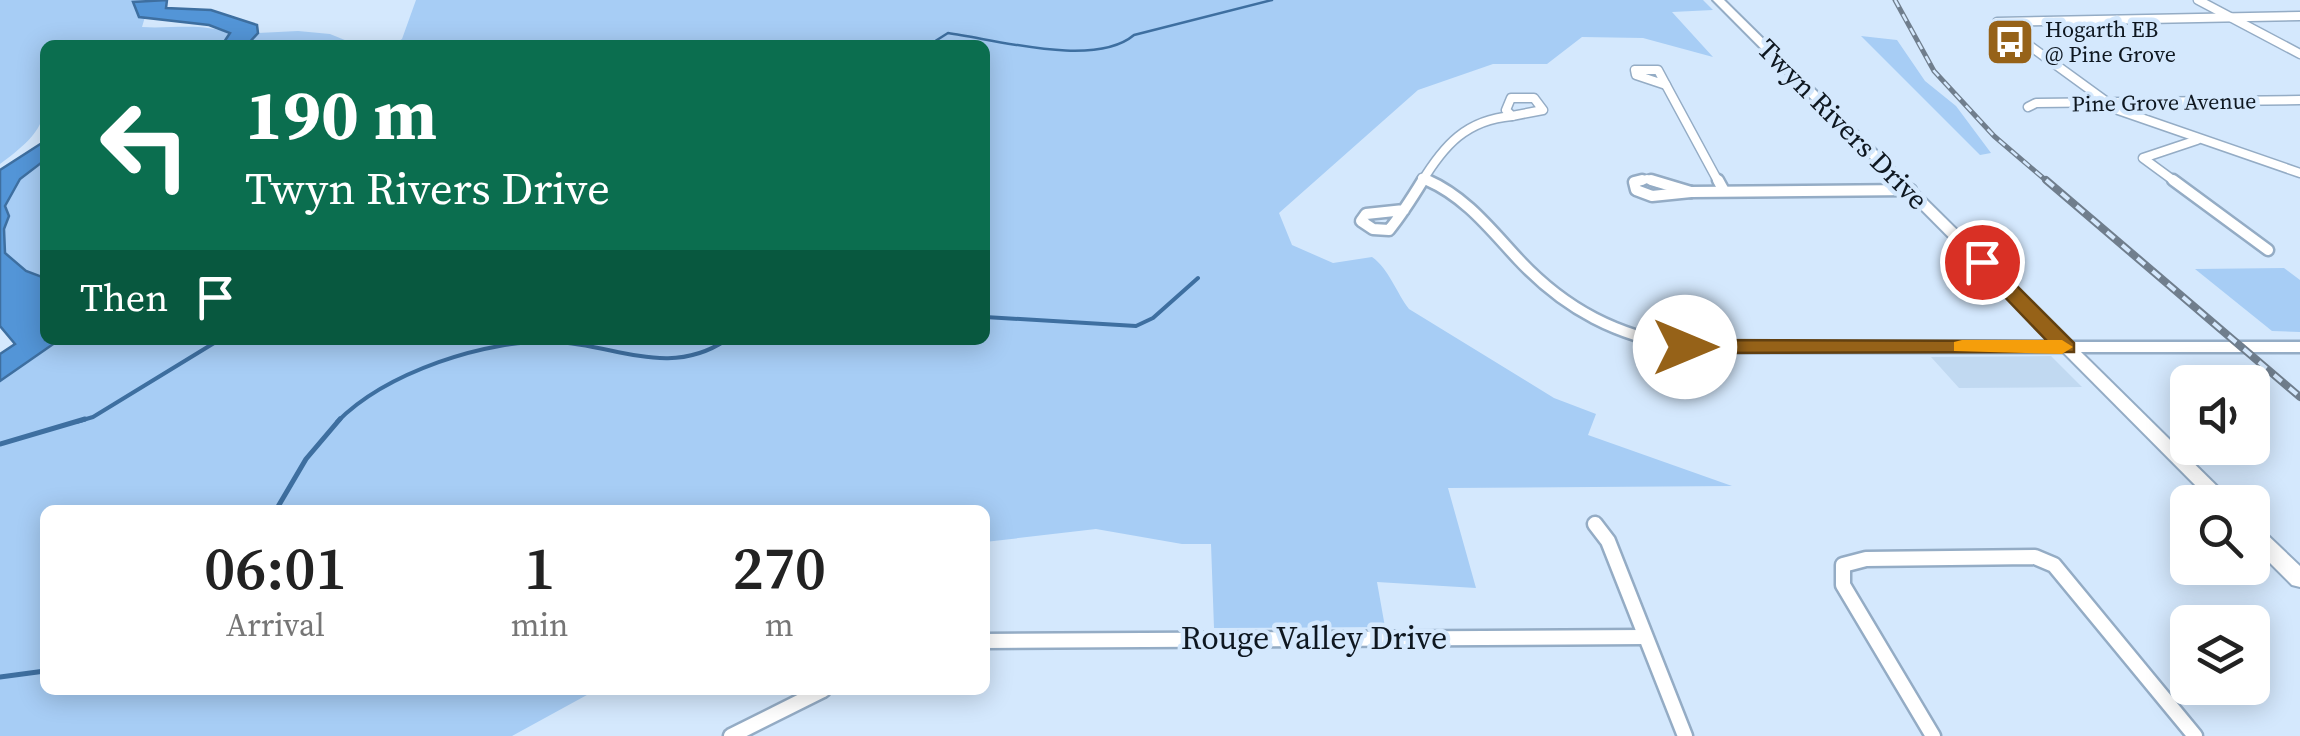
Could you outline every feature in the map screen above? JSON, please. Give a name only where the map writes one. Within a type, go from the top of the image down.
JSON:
[{"type":"street","name":"Twyn Rivers Drive","points":[[1718,0],[2205,485]]},
{"type":"street","points":[[2198,0],[2300,54]]},
{"type":"street","points":[[2300,16],[2026,18],[1997,22],[2108,102],[2142,121],[2300,173]]},
{"type":"street","points":[[1667,85],[1724,191]]},
{"type":"street","name":"Pine Grove Avenue","points":[[2028,107],[2300,100]]},
{"type":"street","points":[[1404,210],[1422,178],[1476,122],[1513,117]]},
{"type":"street","points":[[2197,140],[2143,158],[2268,250]]},
{"type":"street","points":[[1422,178],[1443,185],[1486,222],[1520,261],[1586,320],[1649,343],[1685,347],[2300,347]]},
{"type":"street","points":[[1691,192],[1647,178],[1634,182],[1636,190],[1652,196],[1724,191],[1911,190]]},
{"type":"street","points":[[1595,524],[1608,541],[1685,736]]},
{"type":"street","points":[[2270,550],[2300,579]]},
{"type":"street","points":[[1933,736],[1844,585],[1843,564],[1866,560],[2035,557],[2054,566],[2195,736]]},
{"type":"street","name":"Rouge Valley Drive","points":[[990,641],[1644,637]]},
{"type":"street","points":[[732,736],[812,695]]},
{"type":"shaded area","points":[[0,0],[150,0],[142,27],[198,27],[231,34],[226,40],[40,40],[40,124],[31,137],[0,164]]},
{"type":"shaded area","points":[[416,0],[1703,0],[1713,10],[1672,12],[1713,57],[1643,38],[1582,37],[1547,64],[1493,64],[1418,90],[1279,213],[1292,245],[1333,263],[1372,257],[1388,274],[1409,309],[1554,398],[1596,414],[1588,435],[1732,486],[1448,488],[1476,588],[1377,582],[1385,627],[1214,628],[1211,544],[1182,544],[1096,529],[990,541],[990,505],[40,505],[40,695],[587,695],[512,736],[0,736],[0,381],[52,345],[990,345],[990,40],[402,39]]},
{"type":"shaded area","points":[[298,31],[330,34],[345,40],[252,40],[258,33]]},
{"type":"shaded area","points":[[1861,36],[1897,40],[1925,81],[1956,106],[1991,153],[1980,155]]},
{"type":"shaded area","points":[[40,164],[40,277],[26,271],[5,253],[4,229],[9,216],[5,206],[20,179]]},
{"type":"shaded area","points":[[2284,268],[2300,280],[2300,332],[2272,331],[2195,269]]},
{"type":"shaded area","points":[[2051,356],[2082,387],[1959,388],[1931,357]]},
{"type":"water","points":[[167,0],[166,8],[211,10],[257,25],[258,33],[252,40],[225,40],[230,33],[209,25],[139,17],[133,2]]},
{"type":"water","points":[[40,144],[40,164],[20,179],[5,206],[9,216],[4,229],[5,253],[26,271],[40,276],[40,345],[52,345],[0,381],[0,354],[15,344],[0,326],[0,170]]},
{"type":"waterway","points":[[990,40],[1045,49],[1096,50],[1117,45],[1134,35],[1272,0]]},
{"type":"waterway","points":[[937,40],[948,33],[989,40]]},
{"type":"waterway","points":[[990,317],[1136,326],[1153,318],[1198,278]]},
{"type":"waterway","points":[[76,422],[93,417],[211,345]]},
{"type":"waterway","points":[[339,420],[357,404],[409,374],[469,353],[506,345]]},
{"type":"waterway","points":[[583,345],[663,358],[684,357],[716,345]]},
{"type":"waterway","points":[[0,444],[85,419]]},
{"type":"waterway","points":[[279,505],[306,459],[339,420]]},
{"type":"waterway","points":[[0,677],[40,672]]},
{"type":"railway","points":[[1895,0],[1934,71],[1994,136],[2049,183]]},
{"type":"railway","points":[[2046,180],[2300,397]]},
{"type":"slow traffic","points":[[1962,347],[2062,347]]},
{"type":"place","name":"Hogarth EB @ Pine Grove","points":[[2010,42]]},
{"type":"route","points":[[1685,347],[2066,347],[1982,262]]}]
